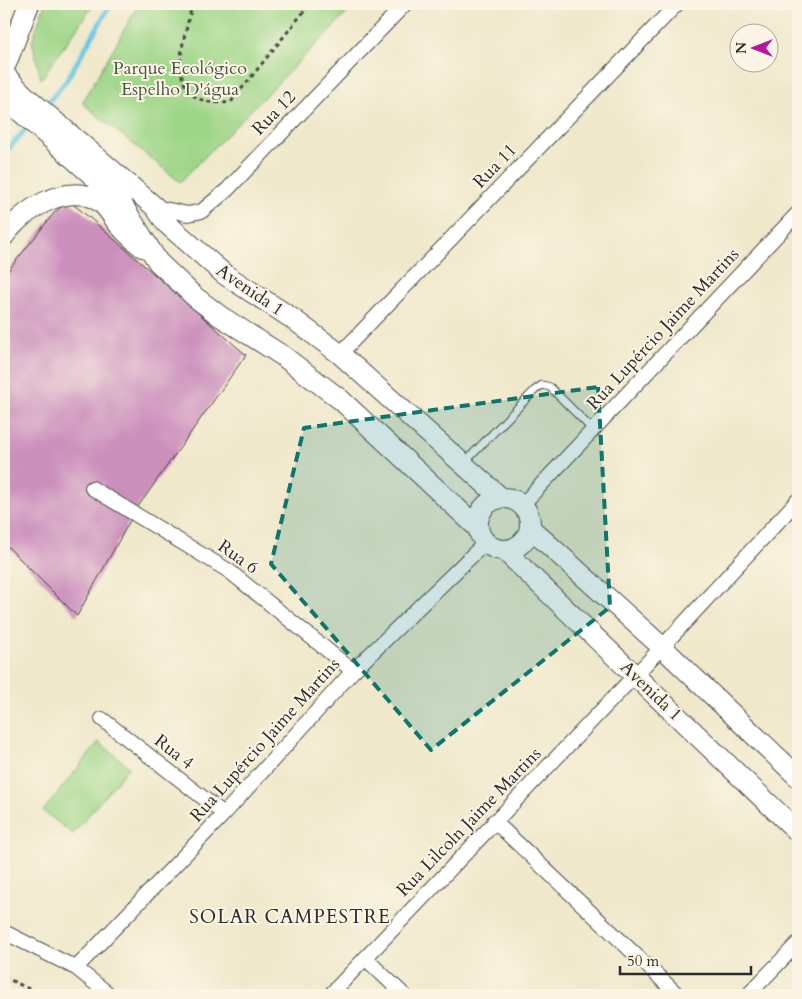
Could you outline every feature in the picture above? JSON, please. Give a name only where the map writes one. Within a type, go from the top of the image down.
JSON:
[{"type":"street","points":[[5,71],[29,4]]},
{"type":"street","name":"Rua 12","points":[[155,207],[188,214],[202,211],[227,190],[405,4]]},
{"type":"street","name":"Rua 11","points":[[340,354],[676,4]]},
{"type":"street","name":"Avenida 1","points":[[5,71],[14,102],[155,207],[166,223],[224,274],[293,319],[340,354],[501,498]]},
{"type":"street","name":"Avenida 1","points":[[62,138],[118,198],[158,262],[220,316],[283,356],[341,400],[635,675],[798,832]]},
{"type":"street","points":[[4,236],[32,208],[42,203],[76,194],[88,196],[101,202],[122,229],[158,262]]},
{"type":"street","name":"Rua Lupércio Jaime Martins","points":[[522,505],[798,213]]},
{"type":"street","name":"Rua 6","points":[[92,488],[229,571],[353,671]]},
{"type":"street","points":[[501,498],[510,498],[522,505],[529,518],[530,528],[527,537],[520,545],[511,549],[489,540],[479,517],[492,500],[501,498]]},
{"type":"street","points":[[662,647],[798,500]]},
{"type":"street","points":[[530,528],[662,647],[798,777]]},
{"type":"street","name":"Rua Lupércio Jaime Martins","points":[[76,968],[224,814],[353,671],[489,540]]},
{"type":"street","name":"Rua Lilcoln Jaime Martins","points":[[330,995],[662,647]]},
{"type":"street","name":"Rua 4","points":[[102,719],[224,814]]},
{"type":"street","points":[[494,821],[678,995]]},
{"type":"street","points":[[4,932],[76,968],[110,995]]},
{"type":"street","points":[[748,995],[798,943]]},
{"type":"street","points":[[365,958],[404,995]]},
{"type":"lane","points":[[464,463],[542,385],[550,387],[593,430]]},
{"type":"path","points":[[194,4],[181,50],[180,65],[183,81],[189,93],[203,101],[216,104],[231,102],[310,4]]},
{"type":"path","points":[[4,977],[42,995]]},
{"type":"highlighted area","points":[[598,387],[610,607],[431,750],[271,564],[304,428]]},
{"type":"green space","points":[[45,4],[94,4],[41,79],[32,41]]},
{"type":"green space","name":"Parque Ecológico Espelho D'água","points":[[139,4],[356,4],[180,182],[82,103]]},
{"type":"green space","points":[[99,742],[129,767],[73,834],[43,811]]},
{"type":"building","points":[[69,201],[246,355],[137,508],[77,616],[4,543],[4,276],[54,213]]},
{"type":"waterway","points":[[45,106],[66,81],[111,4]]},
{"type":"waterway","points":[[4,154],[30,124]]},
{"type":"district","name":"SOLAR CAMPESTRE","points":[[290,917]]}]
